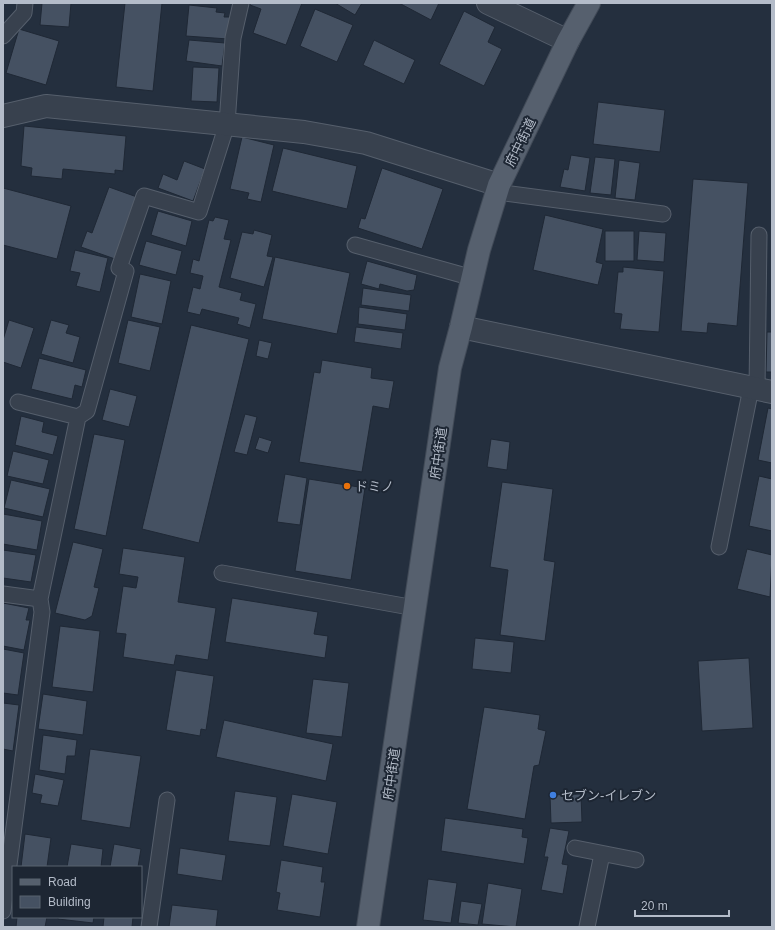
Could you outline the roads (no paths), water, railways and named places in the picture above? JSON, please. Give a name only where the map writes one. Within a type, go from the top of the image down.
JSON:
[{"type":"main road","name":"府中街道","points":[[368,927],[450,368],[473,278],[478,250],[498,188],[568,41],[589,3]]},
{"type":"street","points":[[488,3],[568,41]]},
{"type":"street","points":[[3,116],[46,106],[304,132],[366,143],[498,188]]},
{"type":"street","points":[[461,327],[760,390]]},
{"type":"lane","points":[[3,36],[24,13],[25,3]]},
{"type":"lane","points":[[3,911],[5,876],[42,612],[40,599],[78,417],[87,411],[126,271],[119,268],[144,196],[199,212],[227,124],[233,38],[241,3]]},
{"type":"lane","points":[[498,188],[662,214]]},
{"type":"lane","points":[[720,547],[760,390],[759,235]]},
{"type":"lane","points":[[355,245],[473,278]]},
{"type":"lane","points":[[18,402],[78,417]]},
{"type":"lane","points":[[222,573],[415,608]]},
{"type":"lane","points":[[3,594],[40,599]]},
{"type":"lane","points":[[149,927],[167,800]]},
{"type":"lane","points":[[575,848],[636,860]]},
{"type":"lane","points":[[587,927],[602,854]]},
{"type":"place","name":"ドミノ","points":[[347,486]]},
{"type":"place","name":"セブン-イレブン","points":[[553,795]]}]
